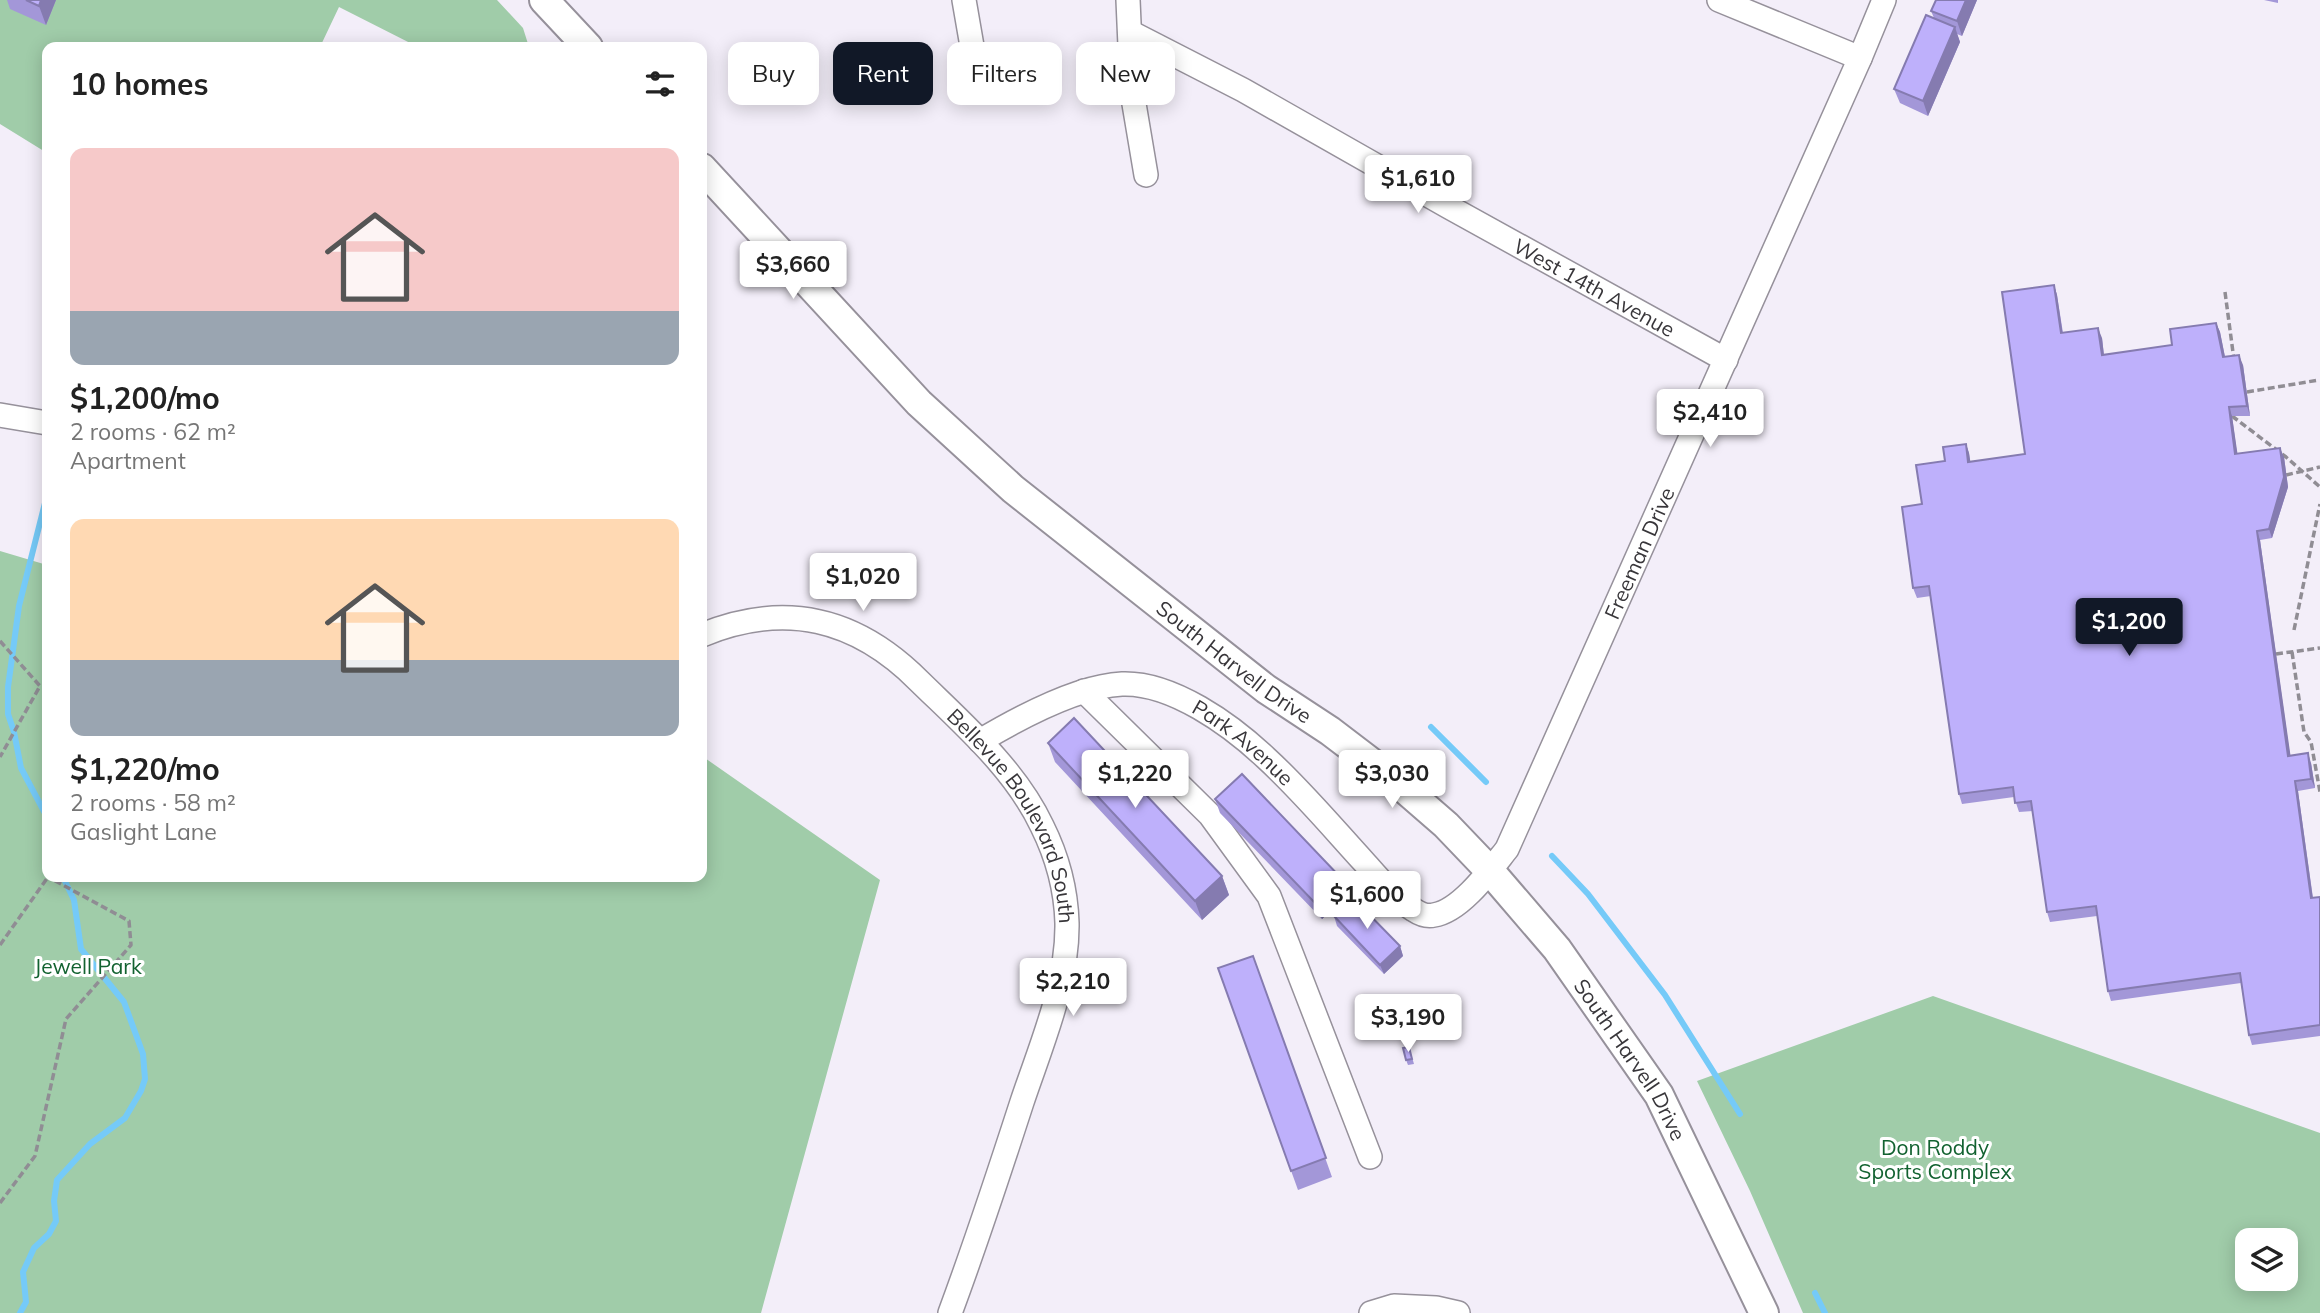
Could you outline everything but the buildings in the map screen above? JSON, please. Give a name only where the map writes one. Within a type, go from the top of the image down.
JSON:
[{"type":"main road","points":[[544,0],[583,42]]},
{"type":"main road","name":"South Harvell Drive","points":[[707,173],[919,403],[1013,489],[1266,689],[1331,730],[1393,779],[1446,825],[1490,871],[1557,950],[1659,1095],[1764,1313]]},
{"type":"street","points":[[964,0],[971,42]]},
{"type":"street","points":[[1128,0],[1132,92],[1146,175]]},
{"type":"street","points":[[1719,0],[1860,58]]},
{"type":"street","name":"Freeman Drive","points":[[1490,871],[1507,849],[1884,0]]},
{"type":"street","name":"West 14th Avenue","points":[[1130,32],[1242,90],[1726,360]]},
{"type":"street","points":[[0,415],[42,423]]},
{"type":"street","name":"Bellevue Boulevard South","points":[[707,633],[728,624],[772,617],[812,619],[842,627],[876,644],[904,666],[980,741],[1027,799],[1051,844],[1065,897],[1066,942],[1052,1014],[950,1313]]},
{"type":"street","name":"Park Avenue","points":[[980,741],[1010,723],[1084,691],[1122,684],[1145,686],[1194,705],[1266,757],[1403,903],[1423,915],[1445,912],[1460,902],[1490,871]]},
{"type":"street","points":[[1084,691],[1210,815],[1269,896],[1370,1157]]},
{"type":"street","points":[[1371,1313],[1394,1306],[1436,1308],[1458,1313]]},
{"type":"path","points":[[2225,292],[2235,366]]},
{"type":"path","points":[[2247,392],[2319,380]]},
{"type":"path","points":[[2232,416],[2320,488]]},
{"type":"path","points":[[2286,475],[2320,467]]},
{"type":"path","points":[[2294,630],[2320,504]]},
{"type":"path","points":[[0,641],[40,686],[0,757]]},
{"type":"path","points":[[2276,654],[2320,648]]},
{"type":"path","points":[[2292,652],[2304,732],[2311,742],[2320,792]]},
{"type":"path","points":[[0,945],[44,882]]},
{"type":"path","points":[[0,1203],[34,1156],[66,1019],[131,945],[129,921],[57,882]]},
{"type":"green space","points":[[0,0],[497,0],[523,28],[527,42],[408,42],[339,7],[322,42],[42,42],[42,150],[0,124]]},
{"type":"green space","name":"Jewell Park","points":[[0,551],[42,564],[42,882],[707,882],[707,759],[880,880],[761,1313],[0,1313]]},
{"type":"green space","name":"Don Roddy Sports Complex","points":[[1933,996],[2320,1133],[2320,1313],[1803,1313],[1750,1191],[1697,1081]]},
{"type":"waterway","points":[[42,515],[19,606],[8,687],[8,714],[21,768],[42,808]]},
{"type":"waterway","points":[[1431,727],[1486,782]]},
{"type":"waterway","points":[[1552,856],[1588,894],[1665,995],[1740,1114]]},
{"type":"waterway","points":[[20,1313],[26,1302],[23,1272],[34,1248],[49,1234],[56,1221],[54,1201],[57,1180],[90,1144],[125,1118],[145,1079],[143,1054],[124,1002],[81,949],[74,900],[65,882]]},
{"type":"waterway","points":[[1815,1293],[1825,1313]]}]
